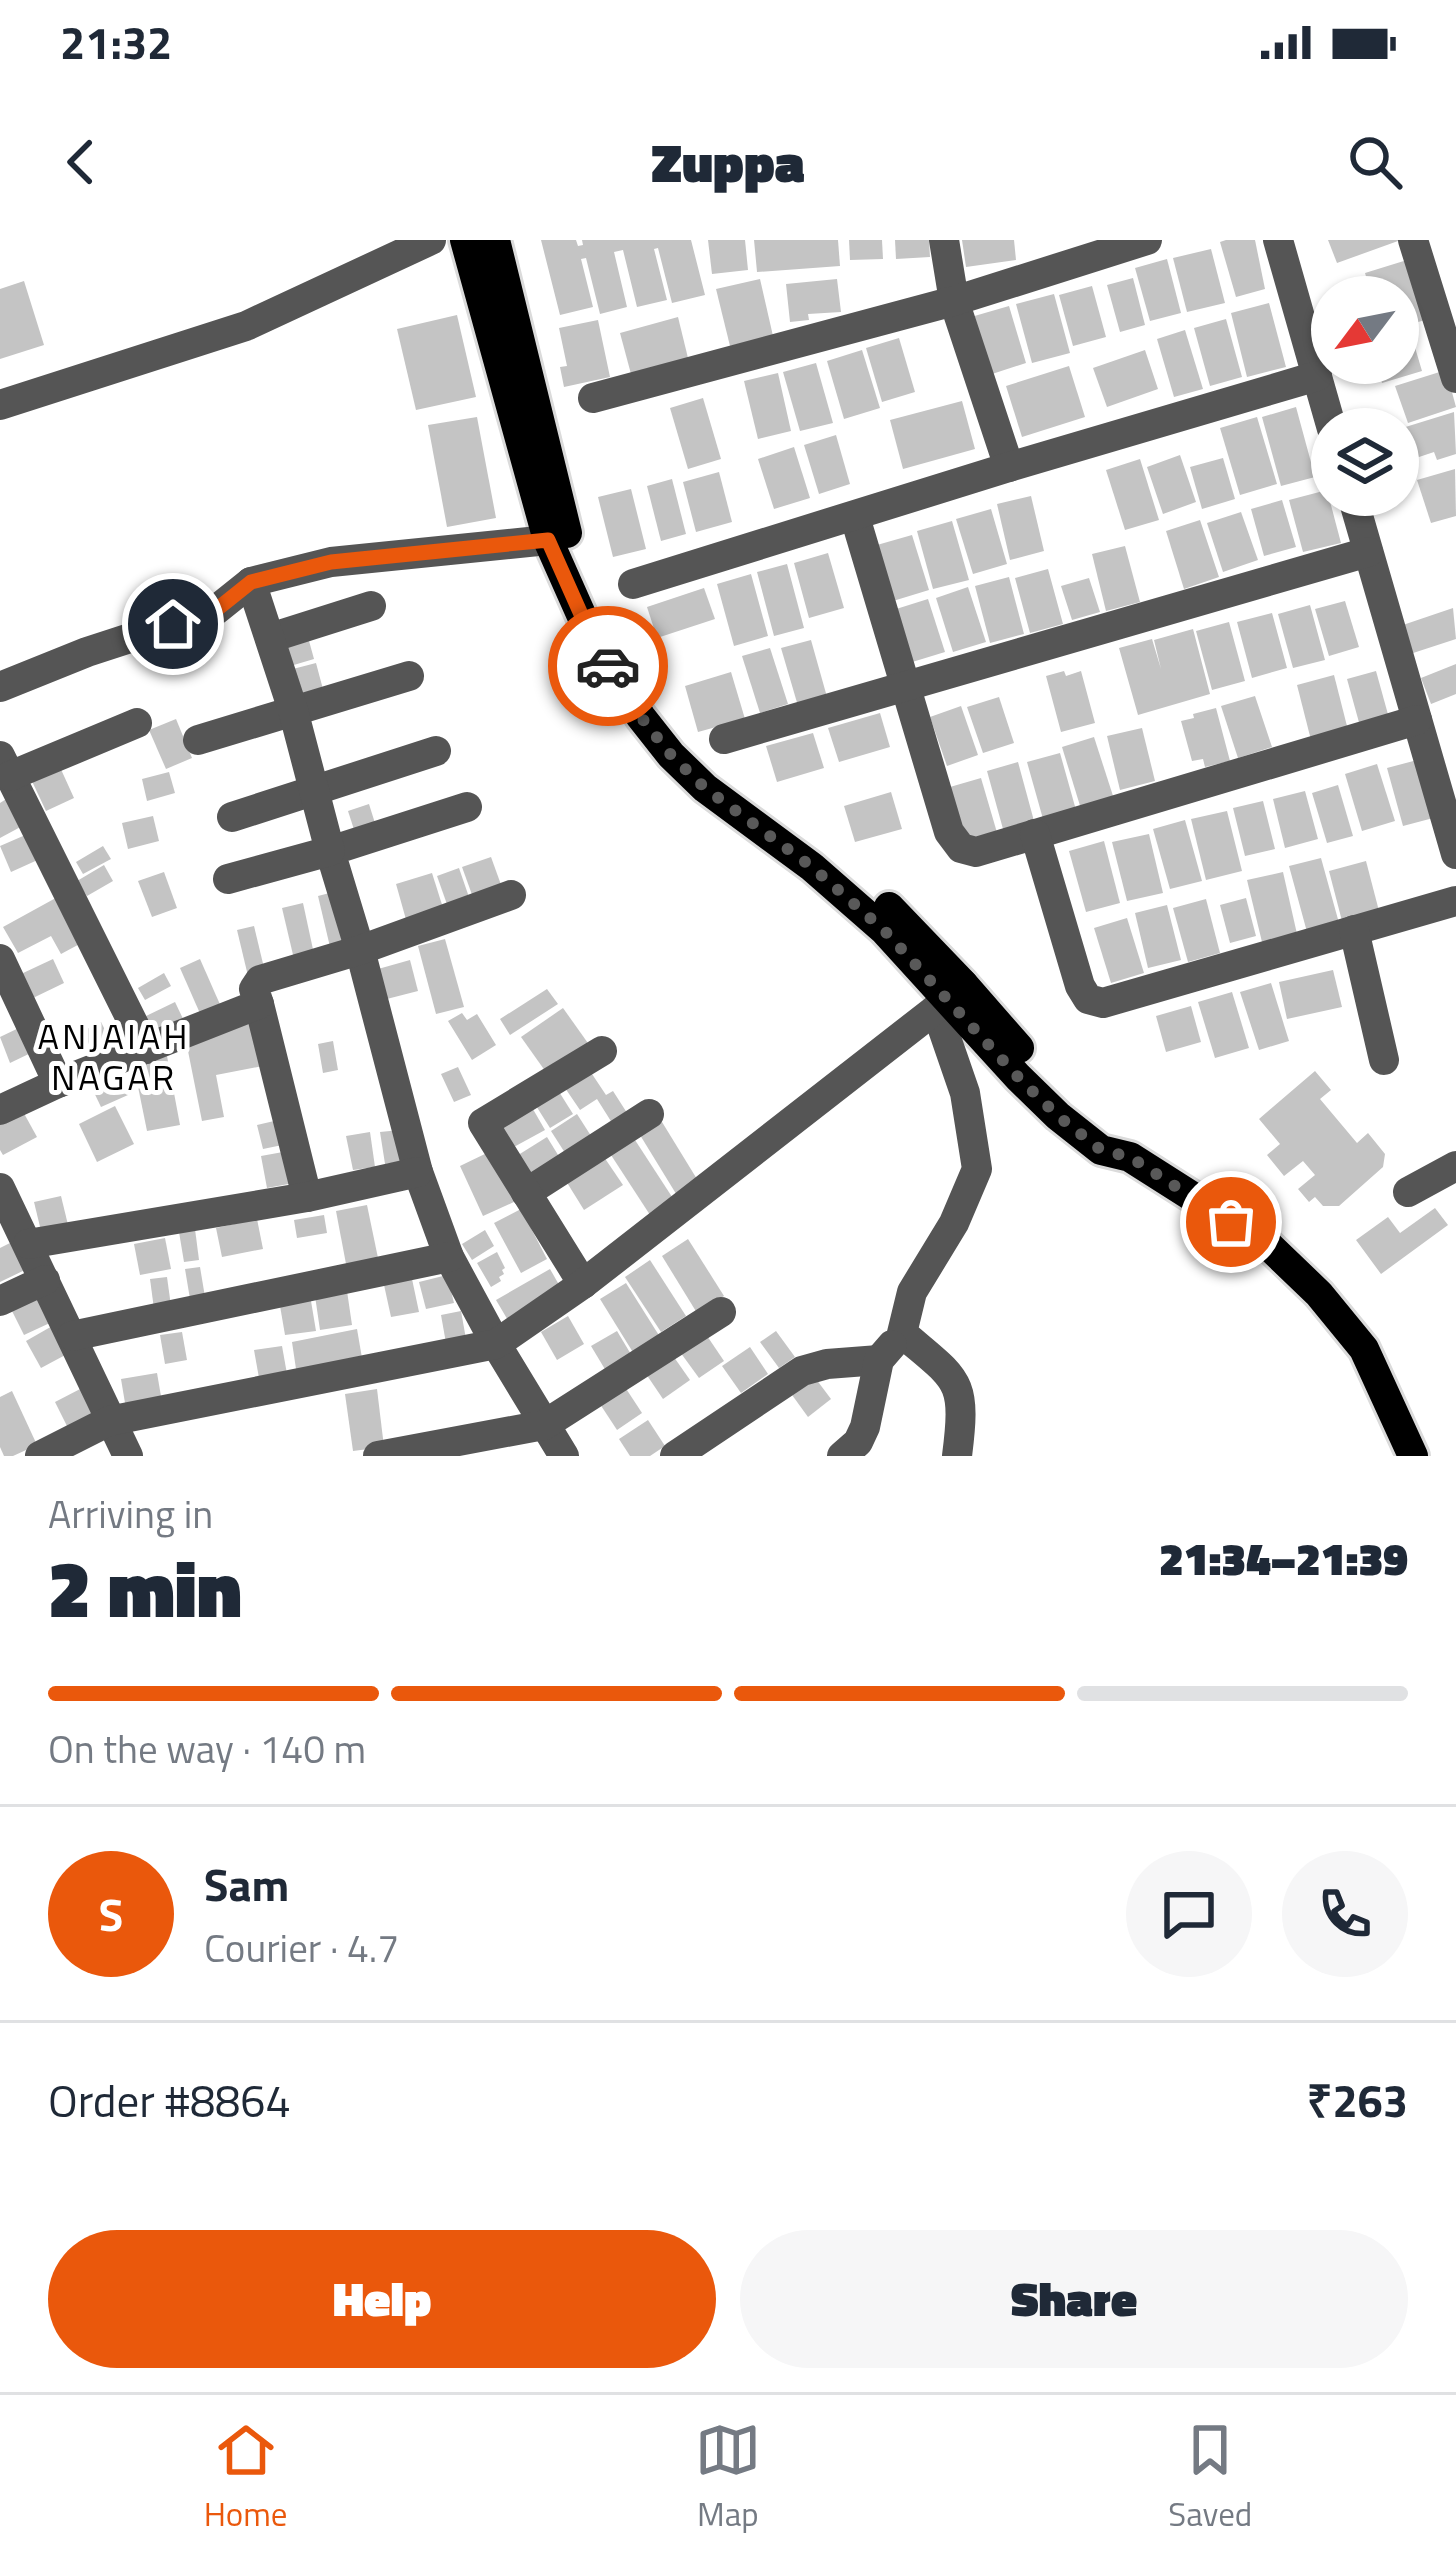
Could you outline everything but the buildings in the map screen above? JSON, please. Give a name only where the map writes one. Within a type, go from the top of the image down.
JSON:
[{"type":"main road","points":[[465,240],[548,540],[605,644],[681,739],[897,914],[949,997],[1032,1062],[1114,1135],[1130,1157],[1267,1244],[1318,1294],[1364,1349],[1402,1451]]},
{"type":"main road","points":[[495,240],[568,537],[605,644]]},
{"type":"street","points":[[0,405],[246,326],[431,240]]},
{"type":"street","points":[[944,240],[954,301],[1009,467]]},
{"type":"street","points":[[593,398],[954,301],[1147,240]]},
{"type":"street","points":[[1277,240],[1311,356]]},
{"type":"street","points":[[1413,240],[1456,378]]},
{"type":"street","points":[[633,584],[1311,378]]},
{"type":"street","points":[[1358,516],[1456,854]]},
{"type":"street","points":[[855,517],[949,832],[961,848],[976,851],[1417,720]]},
{"type":"street","points":[[0,687],[87,652],[216,610],[251,582],[331,562],[548,540]]},
{"type":"street","points":[[724,739],[1368,551]]},
{"type":"street","points":[[251,582],[293,710],[418,1172],[449,1257],[564,1456]]},
{"type":"street","points":[[270,638],[371,606]]},
{"type":"street","points":[[198,740],[409,676]]},
{"type":"street","points":[[136,723],[5,766],[146,1049]]},
{"type":"street","points":[[232,817],[436,751]]},
{"type":"street","points":[[228,879],[466,807]]},
{"type":"street","points":[[1035,834],[1080,986],[1088,999],[1103,1004],[1456,901]]},
{"type":"street","points":[[307,1197],[254,989],[260,980],[360,950],[511,895]]},
{"type":"street","points":[[1354,930],[1384,1060]]},
{"type":"street","points":[[0,959],[58,1083]]},
{"type":"street","points":[[40,1456],[109,1421],[496,1344],[583,1284],[949,997],[976,1169],[954,1223],[912,1292],[902,1333],[879,1360],[858,1442],[842,1456]]},
{"type":"street","points":[[0,1110],[259,1004]]},
{"type":"street","points":[[583,1284],[483,1123],[602,1051]]},
{"type":"street","points":[[526,1193],[649,1114]]},
{"type":"street","points":[[1408,1192],[1456,1166]]},
{"type":"street","points":[[28,1244],[307,1197],[418,1172]]},
{"type":"street","points":[[0,1188],[128,1456]]},
{"type":"street","points":[[72,1336],[449,1257]]},
{"type":"street","points":[[0,1301],[44,1280]]},
{"type":"street","points":[[378,1456],[544,1426],[721,1312]]},
{"type":"street","points":[[902,1333],[945,1368],[959,1392],[962,1414],[957,1456]]},
{"type":"street","points":[[675,1456],[802,1371],[879,1360]]},
{"type":"way so far","points":[[608,666],[671,755],[705,788],[812,867],[884,930],[1058,1116],[1101,1150],[1130,1157],[1231,1222]]},
{"type":"district","name":"ANJAIAH NAGAR","points":[[114,1056]]},
{"type":"route","points":[[173,624],[216,610],[251,582],[331,562],[548,540],[608,666]]}]
